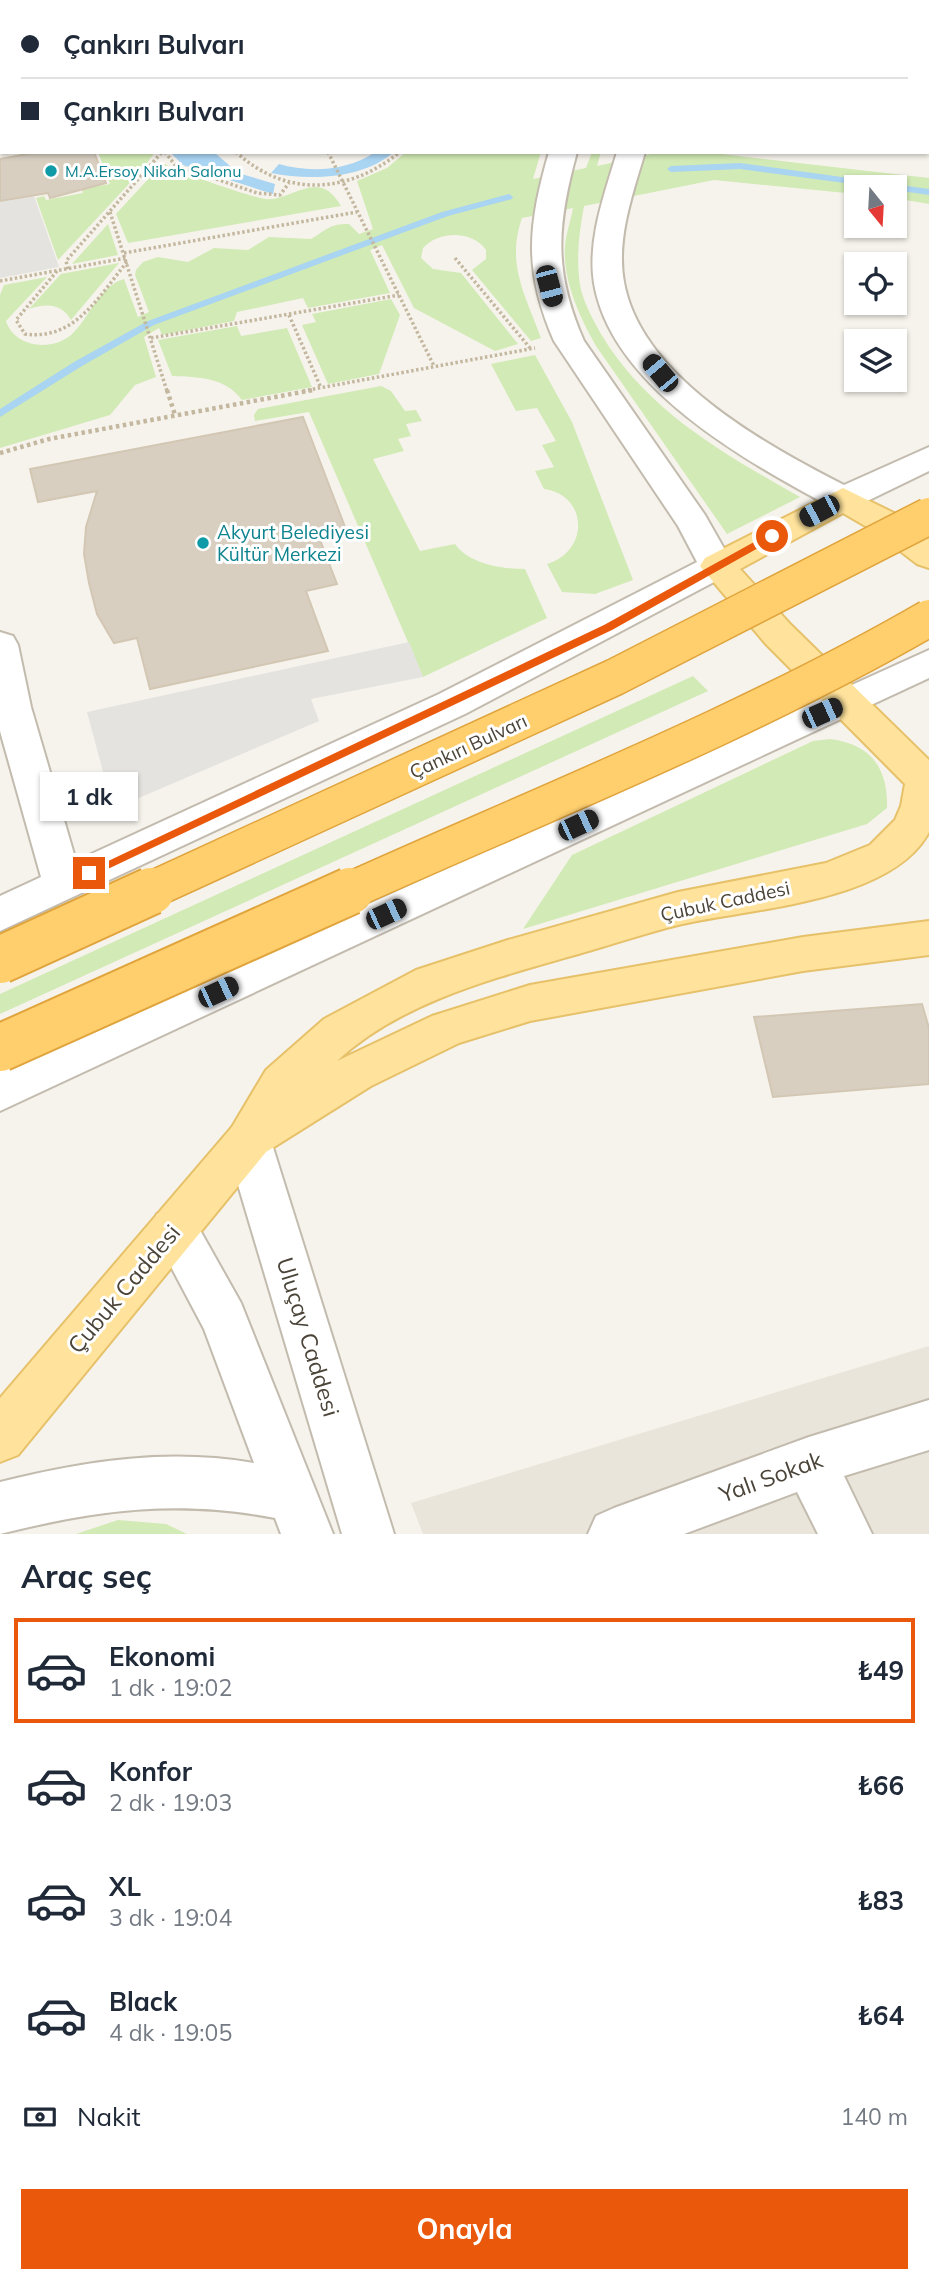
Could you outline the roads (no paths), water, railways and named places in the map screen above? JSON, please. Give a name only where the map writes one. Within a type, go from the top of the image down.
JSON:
[{"type":"highway","name":"Çankırı Bulvarı","points":[[0,960],[603,683],[793,589],[929,516]]},
{"type":"highway","points":[[0,1048],[721,724],[872,651],[929,618]]},
{"type":"main road","points":[[717,566],[843,499],[886,523],[929,556]]},
{"type":"main road","name":"Çubuk Caddesi","points":[[0,1437],[248,1141],[282,1084],[339,1032],[430,982],[678,909],[832,878],[884,856],[910,830],[921,806],[928,780],[778,634],[717,566]]},
{"type":"main road","name":"Çubuk Caddesi","points":[[248,1141],[355,1073],[447,1029],[530,1003],[762,960],[929,938]]},
{"type":"street","points":[[630,154],[617,204],[608,256],[609,284],[619,316],[633,341],[660,373],[727,431],[762,455],[843,499],[929,458]]},
{"type":"street","points":[[0,914],[596,634],[717,566],[678,500],[569,341],[556,315],[542,248],[546,217],[561,158]]},
{"type":"street","points":[[0,645],[12,707],[63,885]]},
{"type":"street","points":[[0,1092],[929,663]]},
{"type":"street","name":"Uluçay Caddesi","points":[[248,1141],[368,1534]]},
{"type":"street","points":[[174,1229],[224,1319],[300,1515]]},
{"type":"street","name":"Yalı Sokak","points":[[614,1534],[809,1462],[929,1425]]},
{"type":"street","points":[[809,1462],[846,1534]]},
{"type":"street","points":[[0,1508],[100,1484],[145,1479],[242,1484],[300,1515]]},
{"type":"water","points":[[172,154],[216,154],[238,173],[275,184],[273,194],[183,165]]},
{"type":"water","points":[[371,154],[391,154],[367,168],[335,176],[302,177],[271,173],[279,164],[315,169],[341,167]]},
{"type":"waterway","points":[[671,169],[740,166],[929,192]]},
{"type":"waterway","points":[[0,414],[78,364],[151,323],[445,214],[509,197]]},
{"type":"place","name":"M.A.Ersoy Nikah Salonu","points":[[51,171]]},
{"type":"place","name":"Akyurt Belediyesi Kültür Merkezi","points":[[203,543]]}]
